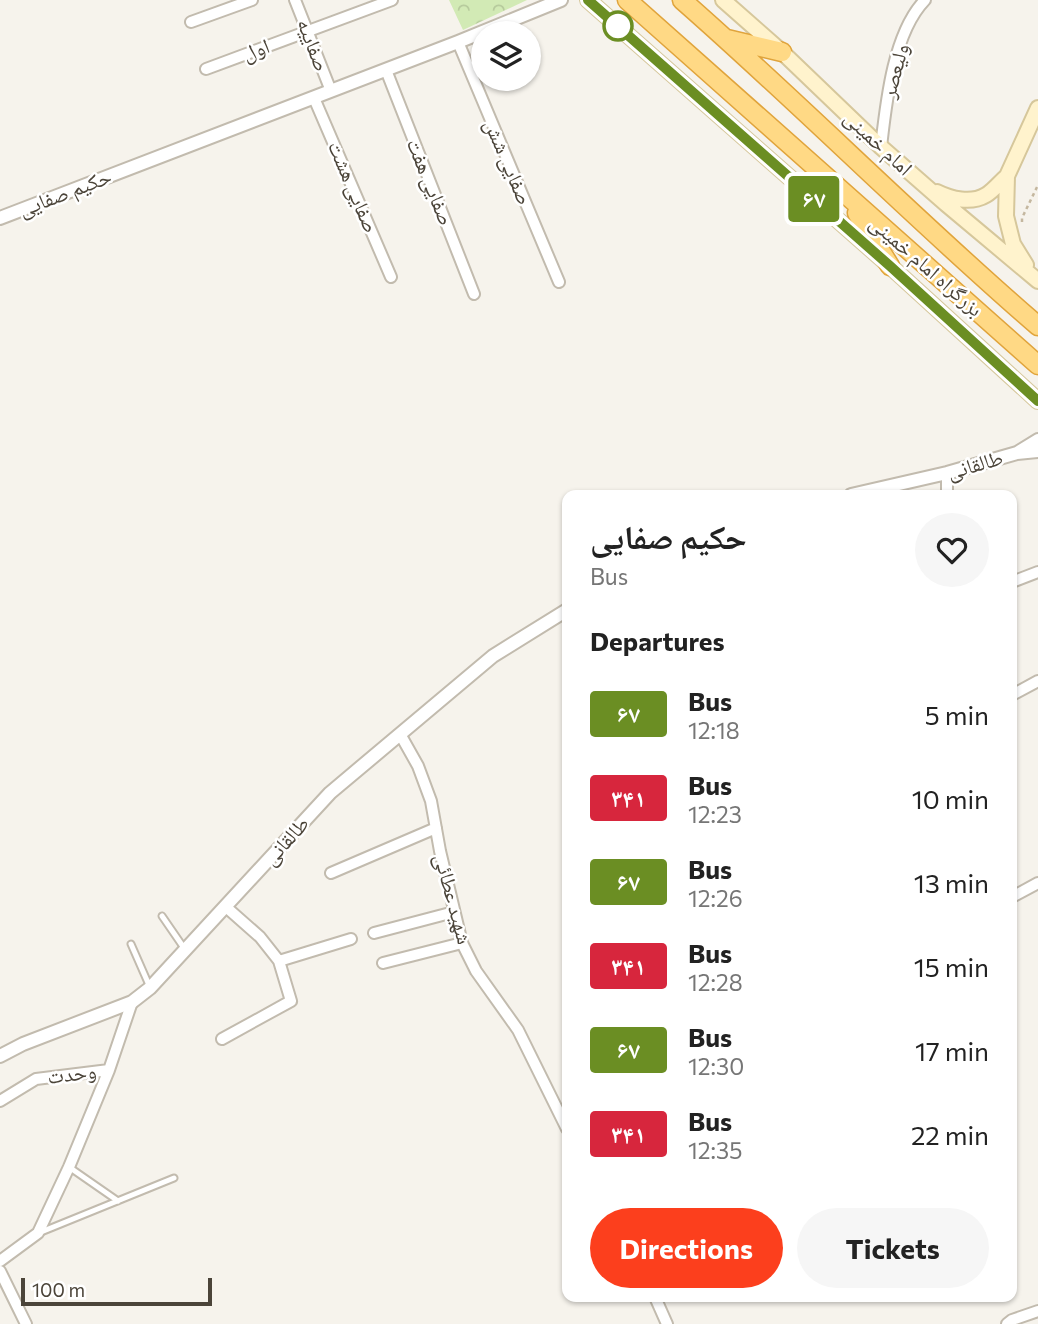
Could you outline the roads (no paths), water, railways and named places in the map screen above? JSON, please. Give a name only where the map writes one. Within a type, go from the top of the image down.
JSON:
[{"type":"highway","name":"بزرگراه امام خمینی","points":[[627,0],[1038,365]]},
{"type":"highway","name":"بزرگراه امام خمینی","points":[[682,0],[726,38],[923,225],[1038,326]]},
{"type":"highway","points":[[726,38],[782,52]]},
{"type":"highway","points":[[846,195],[890,266]]},
{"type":"main road","points":[[588,0],[890,266],[1038,401]]},
{"type":"main road","name":"امام خمینی","points":[[723,0],[782,52],[881,147],[1035,278]]},
{"type":"main road","points":[[926,186],[948,197],[964,200],[984,196],[1007,176],[1029,136],[1038,109]]},
{"type":"main road","points":[[1007,176],[1006,216],[1013,244],[1035,278]]},
{"type":"street","points":[[191,22],[252,0]]},
{"type":"street","name":"صفاییه","points":[[295,0],[331,91]]},
{"type":"street","name":"اول","points":[[206,69],[392,0]]},
{"type":"street","name":"حکیم صفایی","points":[[0,218],[561,0]]},
{"type":"street","name":"ولیعصر","points":[[881,147],[886,102],[898,48],[917,8],[925,0]]},
{"type":"street","name":"صفایی شش","points":[[458,42],[559,282]]},
{"type":"street","name":"صفایی هفت","points":[[386,70],[474,294]]},
{"type":"street","name":"صفایی هشت","points":[[314,97],[391,277]]},
{"type":"street","points":[[1017,453],[1038,440]]},
{"type":"street","points":[[1017,453],[1038,451]]},
{"type":"street","name":"طالقانی","points":[[872,490],[1017,453]]},
{"type":"street","points":[[947,473],[947,490]]},
{"type":"street","points":[[1017,580],[1038,572]]},
{"type":"street","name":"طالقانی","points":[[0,1056],[23,1044],[132,1002],[150,988],[330,793],[493,656],[562,613]]},
{"type":"street","points":[[1017,692],[1038,681]]},
{"type":"street","name":"شهید عطائی","points":[[400,734],[418,766],[431,801],[462,943],[476,971],[518,1030],[562,1119]]},
{"type":"street","points":[[331,873],[436,828]]},
{"type":"street","points":[[1017,894],[1038,883]]},
{"type":"street","points":[[222,1039],[291,1001],[279,961],[260,937],[226,907]]},
{"type":"street","points":[[374,933],[454,912]]},
{"type":"street","points":[[279,961],[351,939]]},
{"type":"street","points":[[383,962],[462,943]]},
{"type":"street","points":[[0,1261],[38,1233],[109,1070],[132,1002]]},
{"type":"street","name":"وحدت","points":[[0,1101],[36,1079],[109,1070]]},
{"type":"street","points":[[0,1271],[26,1324]]},
{"type":"street","points":[[656,1302],[667,1324]]},
{"type":"street","points":[[1007,1324],[1038,1311]]},
{"type":"lane","points":[[162,916],[186,950]]},
{"type":"lane","points":[[131,944],[150,988]]},
{"type":"lane","points":[[69,1167],[118,1201]]},
{"type":"lane","points":[[38,1233],[174,1178]]}]
